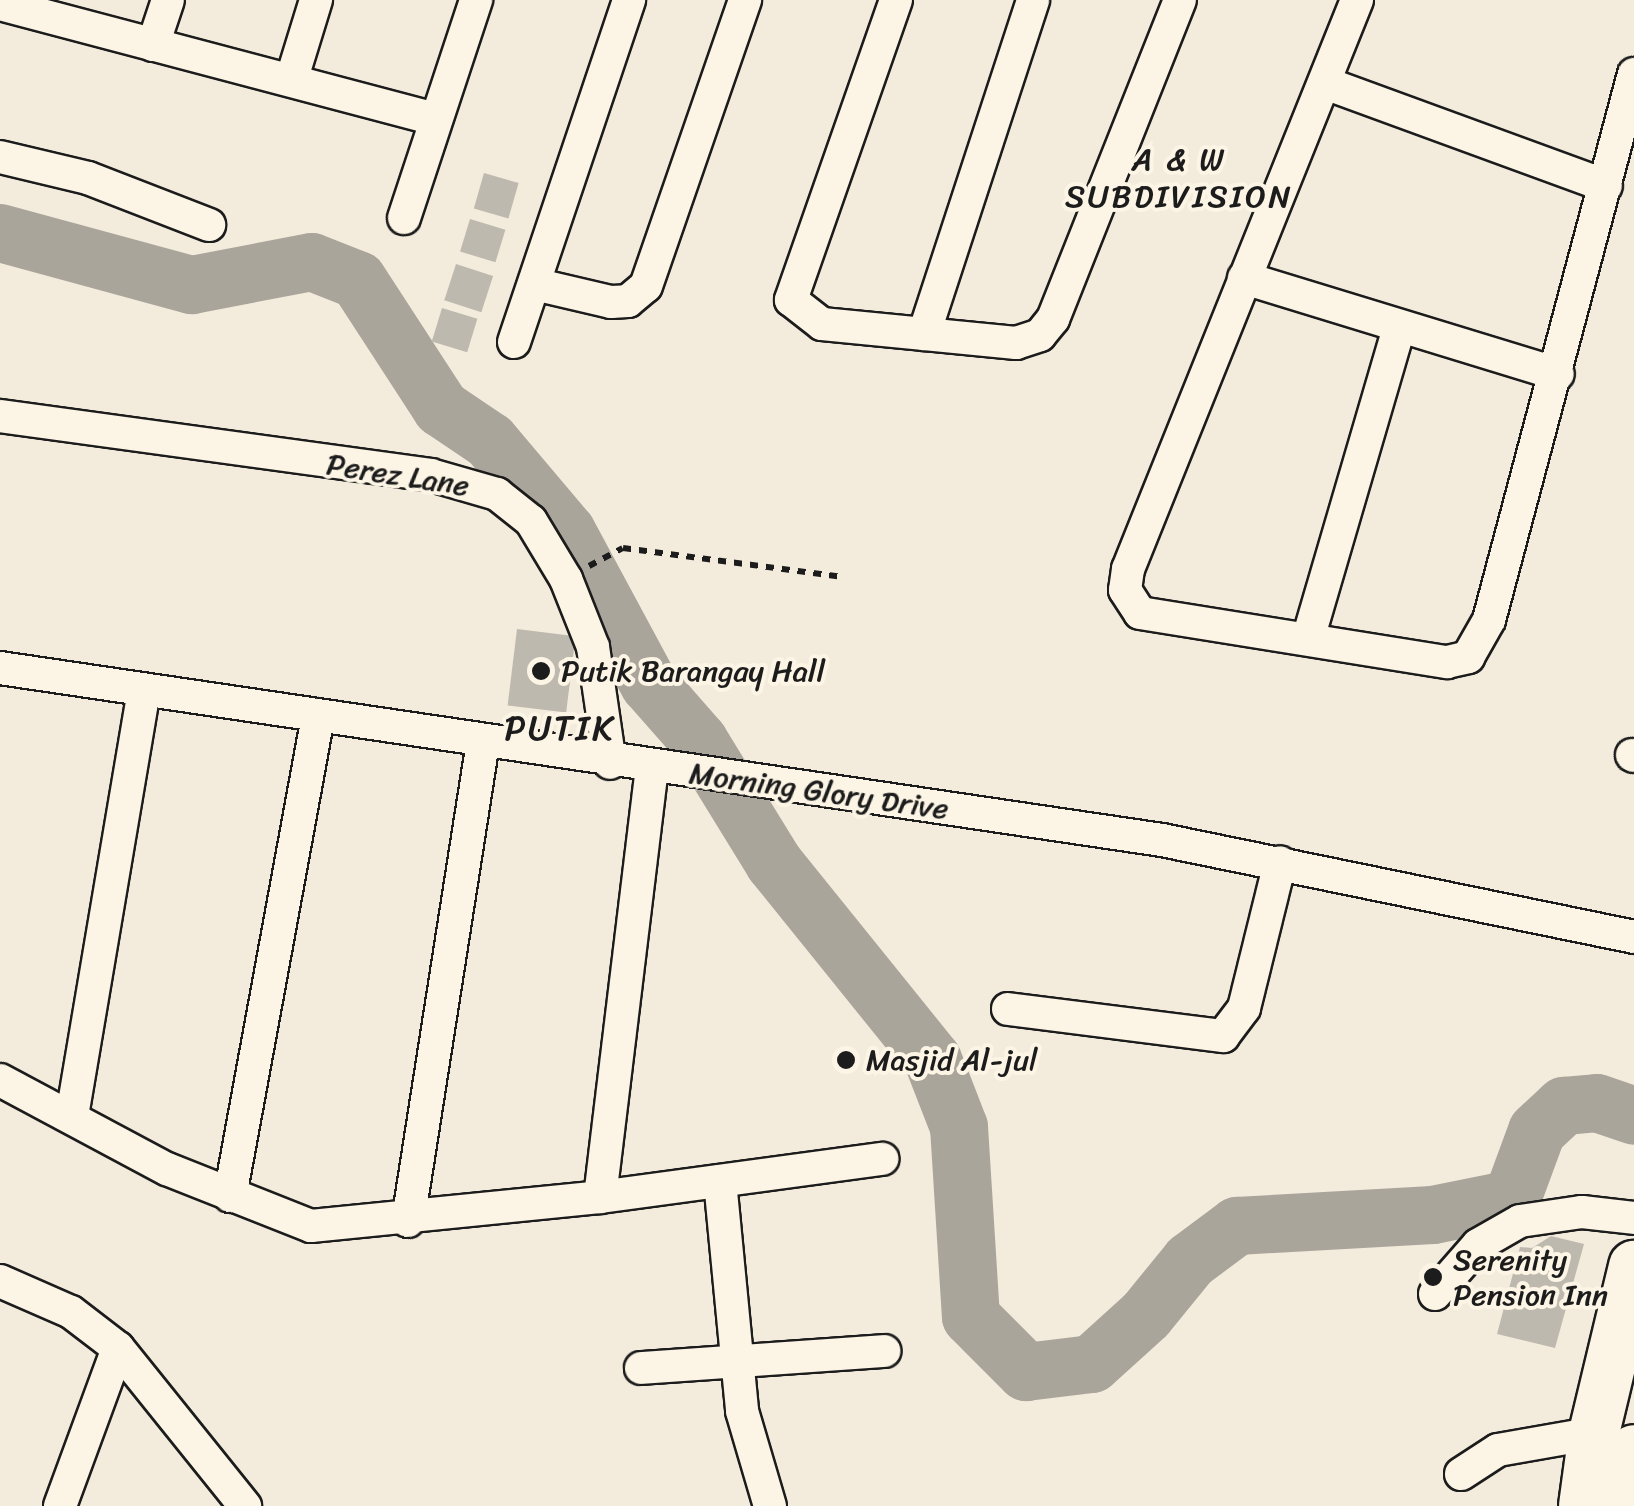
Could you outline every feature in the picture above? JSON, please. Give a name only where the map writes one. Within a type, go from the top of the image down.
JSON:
[{"type":"highway","points":[[1584,1506],[1614,1441],[1634,1266]]},
{"type":"highway","points":[[1614,1441],[1628,1506]]},
{"type":"street","points":[[153,45],[168,0]]},
{"type":"street","points":[[292,78],[316,0]]},
{"type":"street","points":[[404,218],[476,0]]},
{"type":"street","points":[[514,342],[629,0]]},
{"type":"street","points":[[534,284],[611,302],[628,300],[646,286],[745,0]]},
{"type":"street","points":[[896,0],[791,300],[822,324],[1016,343],[1040,335],[1054,319],[1177,1]]},
{"type":"street","points":[[924,334],[1033,0]]},
{"type":"street","points":[[1357,0],[1128,569],[1125,590],[1132,604],[1154,617],[1447,662],[1468,657],[1489,620],[1558,374],[1634,74]]},
{"type":"street","points":[[11,4],[435,119]]},
{"type":"street","points":[[1326,84],[1606,186]]},
{"type":"street","points":[[0,157],[88,178],[209,226]]},
{"type":"street","points":[[1244,278],[1558,374]]},
{"type":"street","points":[[1308,639],[1399,328]]},
{"type":"street","name":"Perez Lane","points":[[0,416],[431,476],[497,494],[531,521],[566,578],[593,648],[610,762]]},
{"type":"street","name":"Morning Glory Drive","points":[[0,668],[1280,862],[1634,937]]},
{"type":"street","points":[[72,1116],[144,691]]},
{"type":"street","points":[[230,1196],[318,715]]},
{"type":"street","points":[[408,1221],[483,742]]},
{"type":"street","points":[[600,1197],[652,769]]},
{"type":"street","points":[[1008,1009],[1223,1036],[1244,1008],[1280,862]]},
{"type":"street","points":[[0,1080],[230,1196],[310,1226],[408,1221],[882,1159]]},
{"type":"street","points":[[720,1181],[742,1411],[770,1506]]},
{"type":"street","points":[[1435,1294],[1478,1245],[1520,1221],[1582,1212],[1634,1218]]},
{"type":"street","points":[[0,1281],[71,1312],[118,1348],[245,1506]]},
{"type":"street","points":[[60,1506],[118,1348]]},
{"type":"street","points":[[641,1368],[884,1351]]},
{"type":"street","points":[[1460,1474],[1498,1450],[1614,1441]]},
{"type":"path","points":[[573,575],[622,548],[843,577]]},
{"type":"building","points":[[484,173],[519,183],[508,218],[474,209]]},
{"type":"building","points":[[470,219],[505,230],[495,262],[460,252]]},
{"type":"building","points":[[456,264],[493,276],[481,312],[444,300]]},
{"type":"building","points":[[442,308],[477,319],[467,352],[432,341]]},
{"type":"building","name":"Putik Barangay Hall","points":[[517,629],[576,636],[566,713],[508,705]]},
{"type":"building","points":[[1551,1236],[1584,1244],[1555,1348],[1497,1334],[1520,1247],[1532,1248]]},
{"type":"waterway","points":[[0,233],[192,285],[312,262],[358,280],[441,408],[490,441],[567,532],[649,684],[699,741],[774,863],[933,1060],[959,1127],[971,1317],[1026,1372],[1092,1364],[1146,1315],[1190,1261],[1237,1226],[1433,1215],[1512,1199],[1537,1131],[1564,1106],[1597,1103],[1634,1116]]},
{"type":"place","name":"Putik Barangay Hall","points":[[541,671]]},
{"type":"place","name":"Masjid Al-jul","points":[[846,1060]]},
{"type":"place","name":"Serenity Pension Inn","points":[[1433,1277]]},
{"type":"district","name":"A & W SUBDIVISION","points":[[1179,180]]},
{"type":"district","name":"PUTIK","points":[[560,728]]}]
